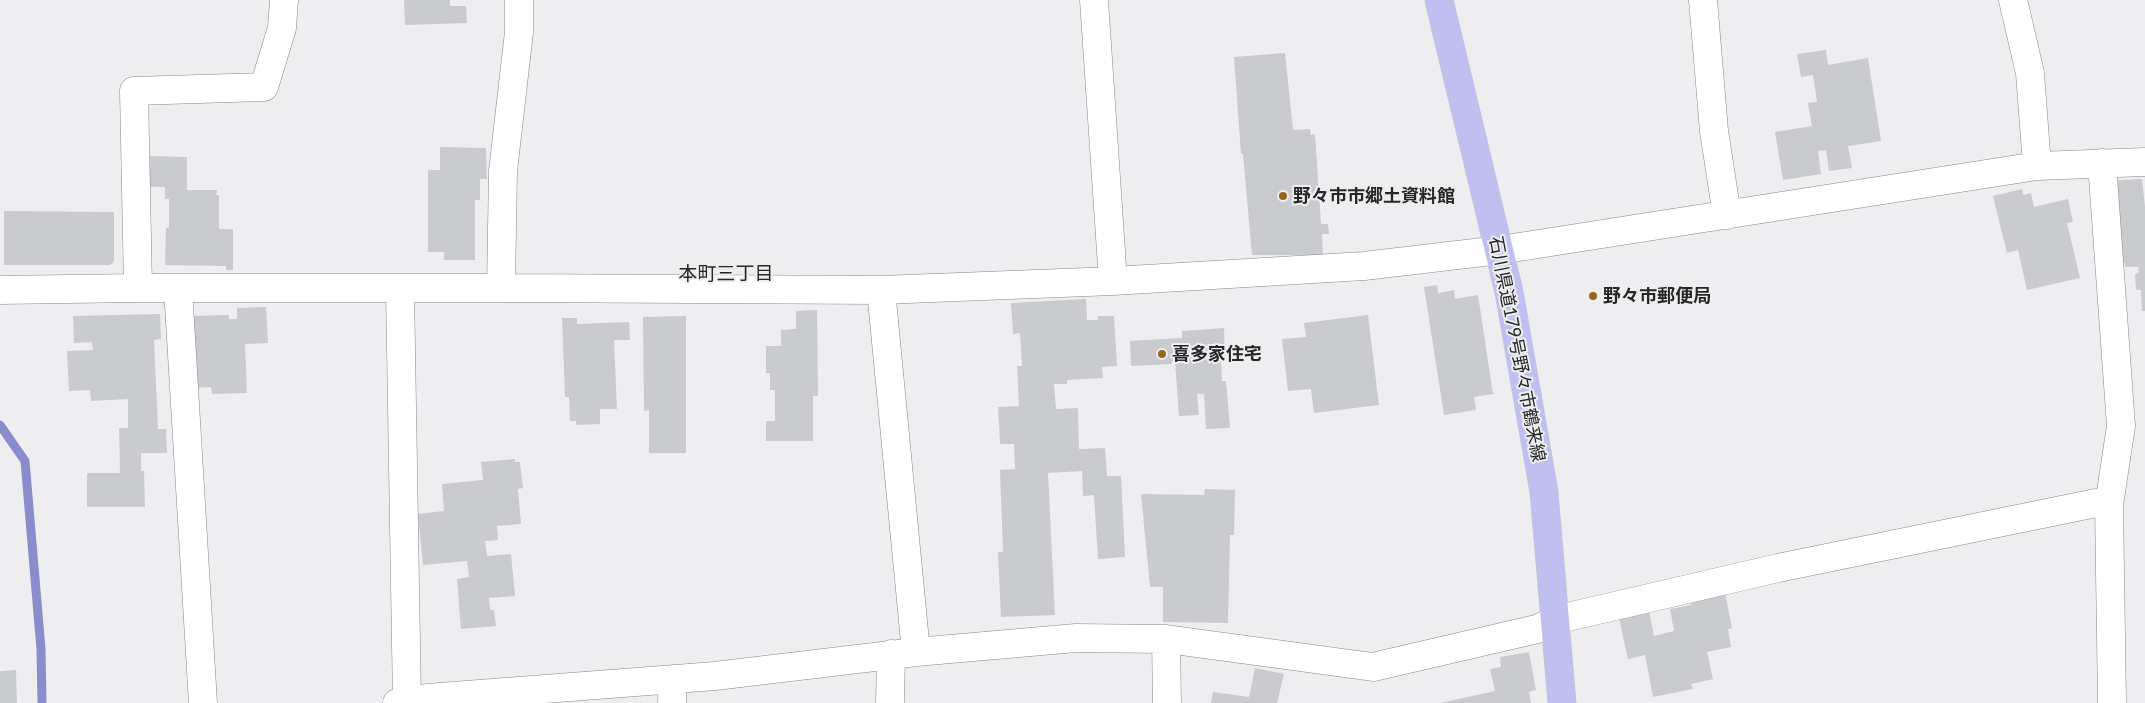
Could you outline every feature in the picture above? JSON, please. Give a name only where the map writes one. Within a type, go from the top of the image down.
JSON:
[{"type":"main road","name":"石川県道179号野々市鶴来線","points":[[1440,0],[1511,302],[1544,492],[1562,703]]},
{"type":"street","points":[[138,288],[134,91],[264,87],[282,28],[284,0]]},
{"type":"street","points":[[501,288],[503,171],[519,32],[519,0]]},
{"type":"street","points":[[1094,0],[1113,281]]},
{"type":"street","points":[[1703,0],[1714,131],[1727,215]]},
{"type":"street","points":[[2013,0],[2030,73],[2037,166]]},
{"type":"street","points":[[0,290],[138,288],[882,290],[1113,281],[1364,266],[1500,250],[2037,166],[2145,162]]},
{"type":"street","points":[[2102,163],[2120,426],[2109,505],[2112,703]]},
{"type":"street","points":[[178,288],[203,703]]},
{"type":"street","points":[[400,289],[414,702],[672,691],[715,676],[904,653],[1076,638],[1166,639],[1373,667],[1536,629],[1555,620],[1778,568],[2096,503],[2109,505]]},
{"type":"street","points":[[882,290],[904,653],[890,703]]},
{"type":"street","points":[[1166,639],[1167,703]]},
{"type":"building","points":[[404,0],[450,0],[450,6],[466,6],[467,23],[405,25]]},
{"type":"building","points":[[1826,50],[1828,65],[1868,58],[1881,141],[1848,146],[1852,168],[1829,171],[1826,150],[1818,151],[1821,174],[1783,180],[1775,132],[1812,126],[1808,103],[1817,102],[1813,75],[1801,77],[1797,54]]},
{"type":"building","name":"野々市市郷土資料館","points":[[1285,53],[1293,130],[1310,129],[1311,135],[1315,134],[1321,224],[1328,224],[1329,234],[1322,234],[1323,255],[1252,255],[1243,154],[1241,154],[1234,57]]},
{"type":"building","points":[[440,147],[486,148],[487,179],[480,179],[480,200],[475,200],[475,260],[444,260],[444,252],[428,252],[428,170],[440,170]]},
{"type":"building","points":[[148,156],[187,157],[187,190],[217,190],[216,195],[219,195],[219,229],[233,229],[233,270],[226,270],[226,266],[165,265],[166,228],[169,228],[169,199],[165,199],[165,187],[148,187]]},
{"type":"building","points":[[2142,179],[2145,207],[2145,311],[2142,311],[2141,290],[2136,290],[2135,274],[2139,273],[2138,267],[2125,267],[2125,263],[2120,263],[2104,181]]},
{"type":"building","points":[[2022,189],[2023,195],[2031,193],[2034,207],[2068,199],[2073,222],[2067,223],[2080,278],[2027,290],[2018,250],[2007,253],[1993,196]]},
{"type":"building","points":[[4,211],[114,212],[114,261],[110,265],[4,265]]},
{"type":"building","points":[[1437,285],[1438,293],[1454,290],[1455,299],[1478,295],[1493,394],[1474,397],[1476,410],[1444,415],[1424,287]]},
{"type":"building","points":[[1086,299],[1087,320],[1098,320],[1098,316],[1114,316],[1117,366],[1102,367],[1103,378],[1067,380],[1067,384],[1054,384],[1056,409],[1078,408],[1079,449],[1105,448],[1107,476],[1121,476],[1125,557],[1098,559],[1094,495],[1083,496],[1082,471],[1048,473],[1055,615],[1001,617],[998,552],[1003,552],[1000,470],[1015,469],[1014,444],[1000,444],[998,407],[1019,406],[1017,366],[1022,366],[1020,333],[1013,334],[1011,303]]},
{"type":"building","points":[[266,307],[268,343],[245,344],[247,393],[212,394],[211,387],[190,388],[187,316],[229,315],[229,319],[237,319],[237,308]]},
{"type":"building","points":[[817,310],[818,396],[813,396],[813,441],[766,441],[766,421],[775,421],[775,390],[770,390],[770,373],[766,373],[766,346],[781,346],[781,330],[796,329],[796,311]]},
{"type":"building","points":[[160,314],[161,339],[154,340],[158,429],[166,429],[167,453],[141,453],[141,471],[144,471],[145,507],[87,507],[87,473],[120,473],[119,428],[128,428],[128,399],[91,401],[90,390],[69,391],[67,351],[93,350],[92,342],[74,343],[73,316]]},
{"type":"building","points":[[1368,315],[1379,405],[1314,413],[1311,389],[1288,391],[1282,339],[1306,337],[1304,323]]},
{"type":"building","points":[[686,316],[686,453],[649,453],[649,410],[644,411],[643,317]]},
{"type":"building","points":[[562,318],[577,318],[577,324],[629,322],[630,340],[614,340],[617,409],[600,409],[600,424],[576,425],[576,421],[570,421],[569,397],[565,397]]},
{"type":"building","points":[[1224,328],[1225,360],[1221,361],[1222,381],[1226,381],[1230,428],[1206,429],[1204,394],[1197,394],[1199,415],[1179,416],[1175,361],[1172,361],[1172,364],[1131,366],[1130,341],[1182,338],[1182,331]]},
{"type":"building","points":[[515,459],[515,462],[520,462],[523,488],[518,489],[521,524],[497,526],[498,540],[485,541],[487,556],[511,554],[515,596],[489,598],[490,610],[494,610],[496,626],[461,629],[457,579],[469,577],[467,561],[423,565],[418,514],[444,511],[442,484],[483,480],[481,462]]},
{"type":"building","points":[[1205,489],[1235,490],[1234,535],[1230,535],[1228,623],[1163,622],[1163,587],[1150,587],[1141,494],[1204,495]]},
{"type":"building","points":[[1724,588],[1732,628],[1728,629],[1731,647],[1707,652],[1713,679],[1691,684],[1693,689],[1653,697],[1645,655],[1628,659],[1619,618],[1649,611],[1654,636],[1674,631],[1670,609],[1691,605],[1689,596]]},
{"type":"building","points":[[1529,652],[1536,690],[1529,692],[1531,703],[1440,703],[1495,691],[1490,669],[1501,667],[1500,657]]},
{"type":"building","points":[[1255,668],[1284,674],[1277,703],[1211,703],[1213,692],[1249,697]]},
{"type":"building","points":[[16,670],[17,703],[0,703],[0,671]]},
{"type":"waterway","points":[[0,425],[25,461],[41,649],[42,703]]},
{"type":"place","name":"野々市市郷土資料館","points":[[1283,196]]},
{"type":"place","name":"野々市郵便局","points":[[1593,296]]},
{"type":"place","name":"喜多家住宅","points":[[1162,354]]},
{"type":"district","name":"本町三丁目","points":[[726,274]]}]
